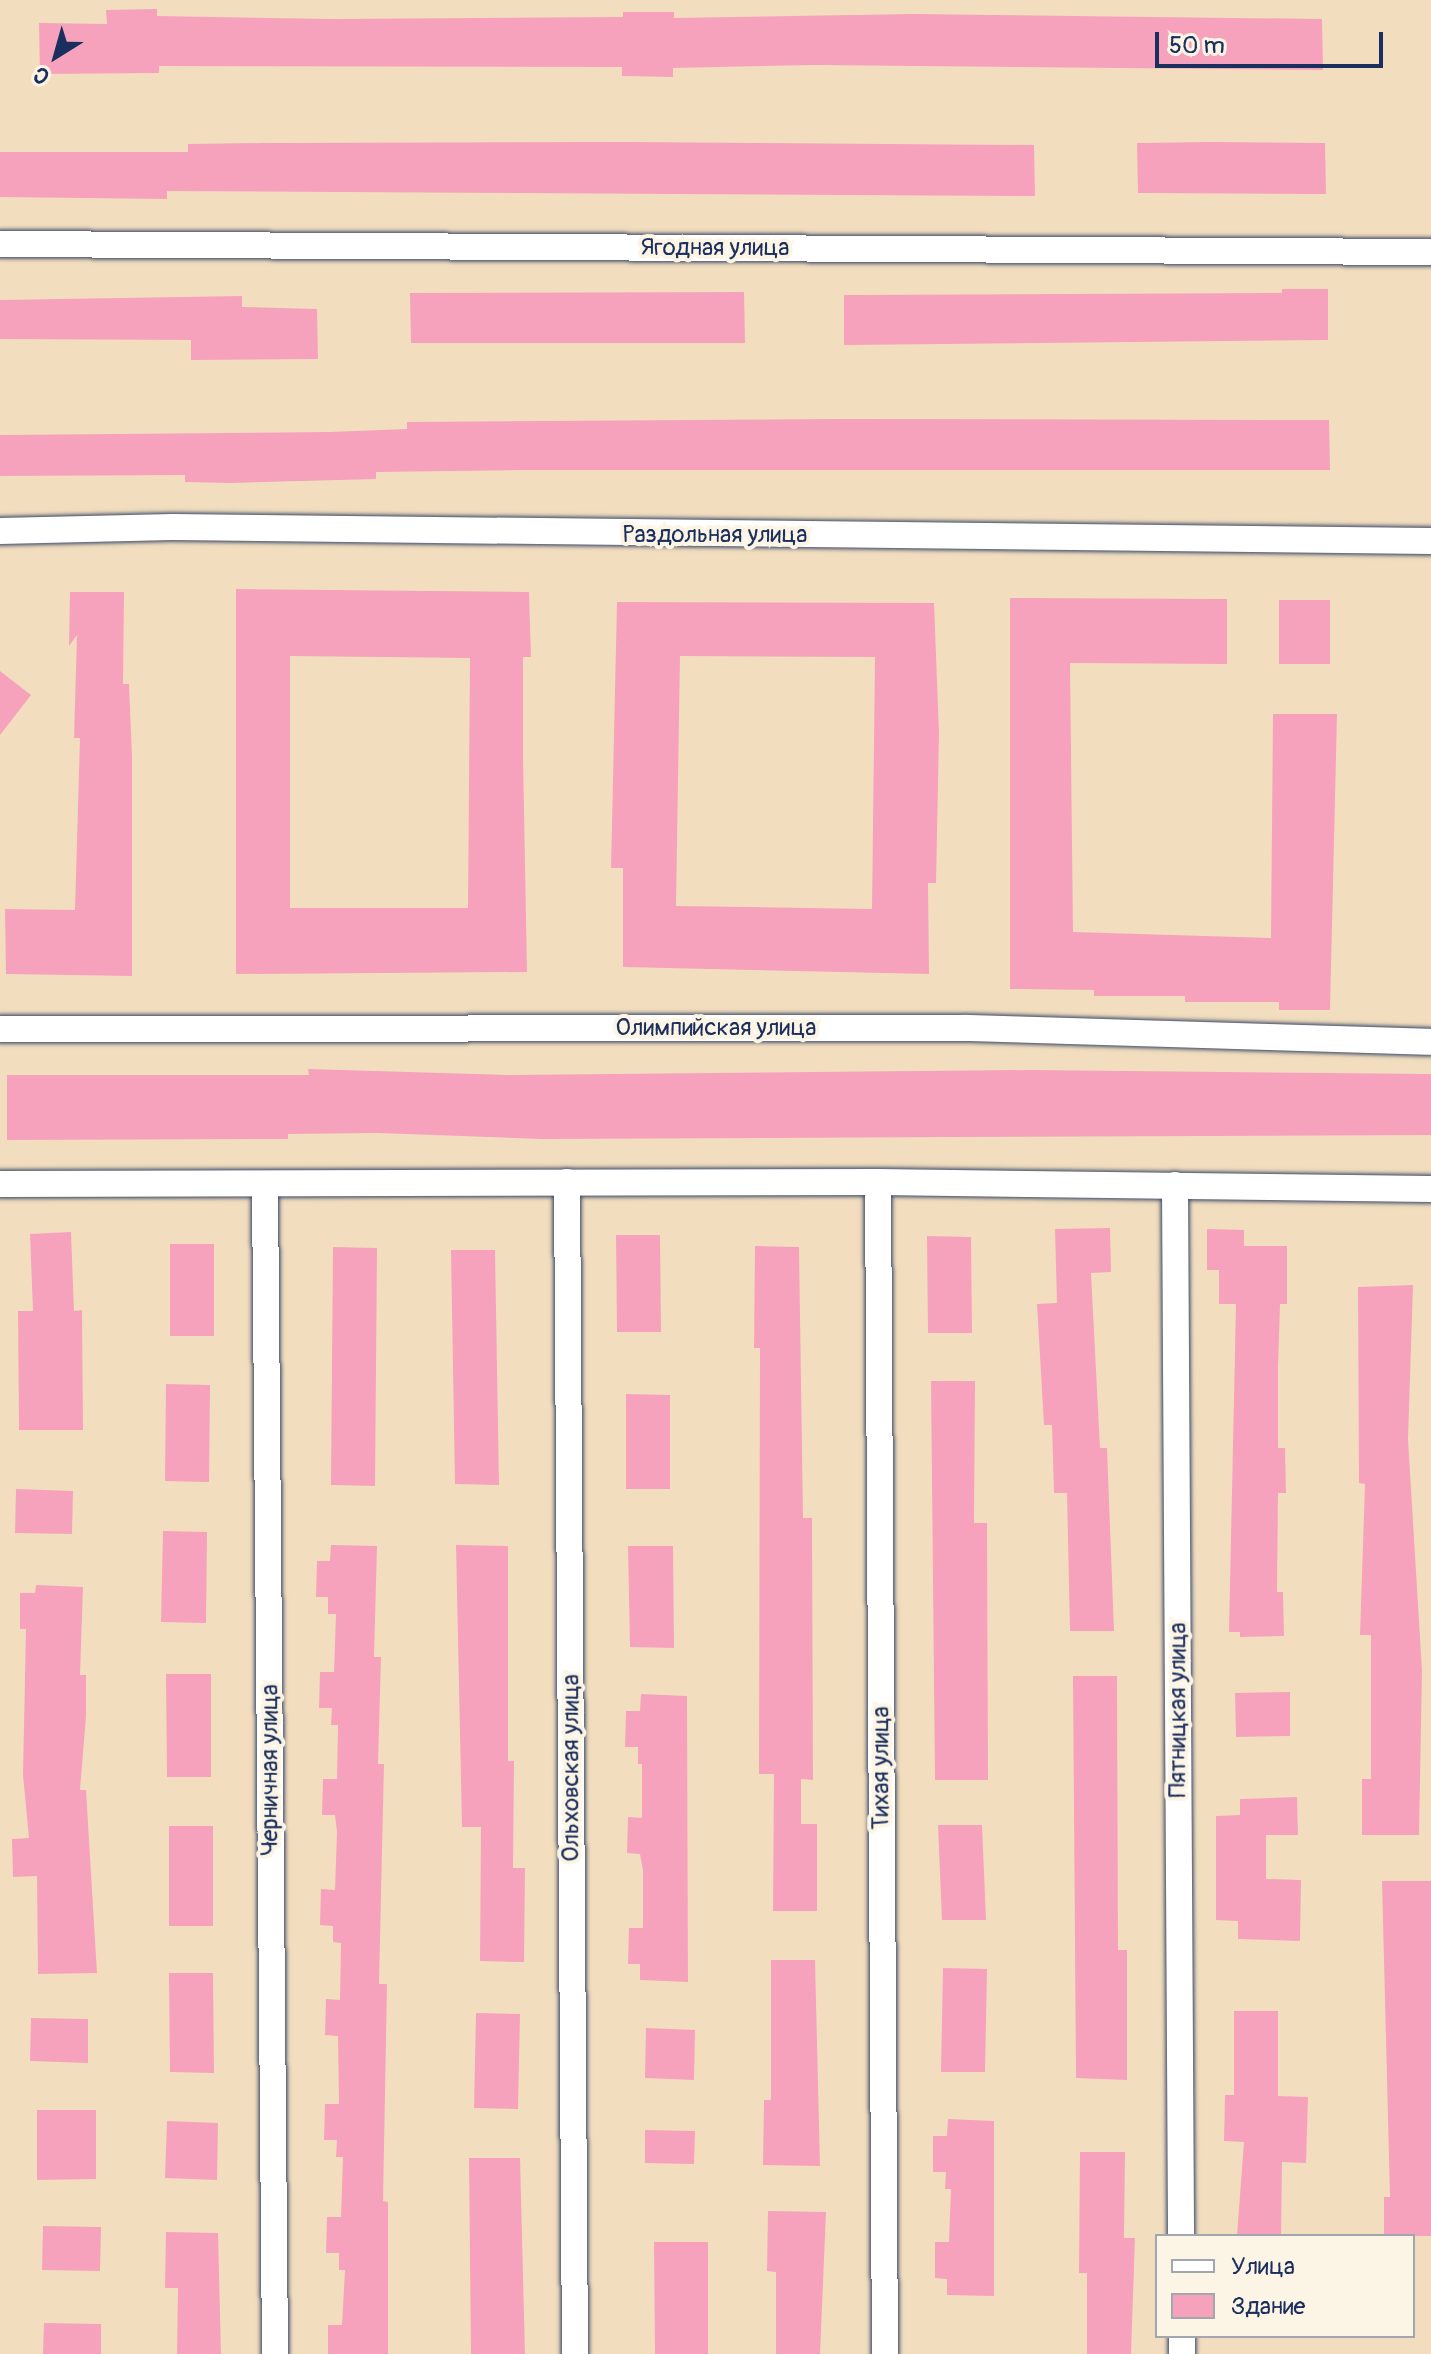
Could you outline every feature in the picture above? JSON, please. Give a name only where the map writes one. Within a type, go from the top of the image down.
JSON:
[{"type":"street","name":"Ягодная улица","points":[[0,244],[1431,252]]},
{"type":"street","name":"Раздольная улица","points":[[0,531],[173,527],[1431,541]]},
{"type":"street","name":"Олимпийская улица","points":[[0,1029],[966,1028],[1431,1042]]},
{"type":"street","name":"Ольховская улица","points":[[567,1182],[575,2354]]},
{"type":"street","points":[[0,1184],[265,1186],[878,1182],[1431,1189]]},
{"type":"street","name":"Тихая улица","points":[[878,1182],[885,2354]]},
{"type":"street","name":"Пятницкая улица","points":[[1175,1185],[1181,2234]]},
{"type":"street","name":"Черничная улица","points":[[265,1186],[275,2354]]},
{"type":"building","points":[[157,9],[157,16],[333,19],[623,17],[623,12],[674,12],[674,18],[914,14],[1322,19],[1323,70],[815,65],[673,68],[673,77],[622,76],[622,67],[159,66],[159,73],[40,74],[39,23],[107,24],[106,10]]},
{"type":"building","points":[[627,142],[1034,145],[1035,196],[167,191],[167,199],[0,197],[0,152],[188,152],[188,144]]},
{"type":"building","points":[[1137,143],[1325,143],[1326,194],[1138,193]]},
{"type":"building","points":[[1282,289],[1328,289],[1328,340],[844,345],[844,295],[1282,293]]},
{"type":"building","points":[[744,292],[745,343],[411,343],[410,293]]},
{"type":"building","points":[[242,296],[242,307],[317,309],[318,359],[191,360],[191,340],[0,339],[0,300]]},
{"type":"building","points":[[1329,420],[1330,470],[524,470],[376,472],[376,479],[230,483],[185,482],[185,475],[0,476],[0,435],[330,432],[407,429],[407,422]]},
{"type":"building","points":[[236,589],[529,592],[531,657],[523,657],[527,972],[236,974]],"holes":[[[290,656],[470,658],[468,908],[290,908]]]},
{"type":"building","points":[[70,592],[124,592],[123,684],[129,684],[132,757],[132,976],[6,974],[5,909],[75,910],[80,738],[74,738],[77,635],[69,646]]},
{"type":"building","points":[[1010,598],[1227,599],[1227,664],[1070,663],[1073,932],[1271,938],[1273,714],[1337,714],[1330,1010],[1279,1010],[1279,1002],[1185,1002],[1185,996],[1094,996],[1094,990],[1010,989]]},
{"type":"building","points":[[1279,600],[1330,600],[1330,664],[1279,664]]},
{"type":"building","points":[[617,602],[934,603],[939,733],[936,883],[928,883],[929,974],[623,967],[623,868],[611,868]],"holes":[[[680,656],[875,657],[872,909],[676,906]]]},
{"type":"building","points":[[0,671],[31,695],[0,735]]},
{"type":"building","points":[[308,1069],[509,1075],[1030,1070],[1431,1074],[1431,1135],[541,1139],[378,1133],[288,1134],[288,1139],[7,1140],[7,1075],[309,1075]]},
{"type":"building","points":[[1110,1228],[1111,1272],[1091,1273],[1100,1448],[1107,1448],[1114,1631],[1070,1631],[1067,1493],[1054,1493],[1052,1425],[1044,1425],[1037,1304],[1057,1303],[1055,1229]]},
{"type":"building","points":[[1207,1229],[1244,1230],[1244,1246],[1287,1246],[1287,1304],[1280,1304],[1278,1368],[1278,1448],[1285,1448],[1286,1493],[1278,1493],[1277,1592],[1283,1592],[1284,1636],[1240,1637],[1240,1632],[1229,1632],[1236,1304],[1219,1304],[1219,1270],[1207,1270]]},
{"type":"building","points":[[71,1232],[74,1311],[82,1310],[83,1430],[19,1430],[18,1311],[33,1311],[30,1234]]},
{"type":"building","points":[[616,1235],[660,1235],[661,1332],[617,1332]]},
{"type":"building","points":[[927,1236],[971,1237],[972,1333],[928,1333]]},
{"type":"building","points":[[170,1244],[214,1244],[214,1336],[170,1336]]},
{"type":"building","points":[[755,1246],[799,1247],[803,1518],[812,1518],[813,1780],[801,1779],[801,1824],[817,1824],[817,1911],[773,1911],[774,1774],[759,1774],[760,1348],[754,1348]]},
{"type":"building","points":[[333,1247],[377,1248],[375,1486],[331,1485]]},
{"type":"building","points":[[451,1250],[495,1250],[499,1485],[455,1484]]},
{"type":"building","points":[[1413,1285],[1408,1439],[1422,1671],[1419,1835],[1362,1835],[1362,1779],[1371,1779],[1371,1635],[1360,1635],[1365,1484],[1359,1483],[1358,1287]]},
{"type":"building","points":[[931,1381],[975,1381],[974,1523],[987,1523],[988,1780],[935,1780]]},
{"type":"building","points":[[166,1384],[210,1385],[209,1482],[165,1481]]},
{"type":"building","points":[[626,1394],[670,1395],[670,1489],[626,1489]]},
{"type":"building","points":[[16,1489],[73,1491],[72,1534],[15,1533]]},
{"type":"building","points":[[163,1531],[207,1532],[206,1623],[161,1622]]},
{"type":"building","points":[[331,1545],[377,1546],[374,1657],[381,1657],[378,1764],[384,1764],[379,1984],[387,1984],[383,2201],[388,2202],[388,2354],[328,2354],[328,2325],[342,2325],[345,2270],[339,2270],[339,2253],[326,2253],[327,2217],[341,2217],[343,2157],[336,2157],[337,2140],[324,2140],[325,2104],[339,2104],[338,2036],[325,2035],[326,1999],[340,2000],[341,1943],[333,1942],[333,1926],[320,1925],[321,1889],[335,1890],[337,1832],[335,1815],[322,1815],[323,1779],[337,1779],[338,1725],[331,1725],[332,1708],[319,1708],[320,1672],[334,1672],[336,1614],[328,1614],[328,1597],[316,1597],[317,1561],[330,1561]]},
{"type":"building","points":[[456,1545],[508,1546],[508,1761],[514,1761],[513,1868],[525,1868],[524,1962],[480,1961],[481,1827],[462,1827]]},
{"type":"building","points":[[628,1546],[673,1546],[674,1648],[630,1647]]},
{"type":"building","points":[[36,1585],[83,1587],[80,1675],[86,1675],[86,1716],[80,1790],[86,1790],[97,1973],[38,1974],[37,1876],[13,1877],[12,1839],[29,1838],[23,1775],[26,1629],[20,1629],[20,1593],[35,1593]]},
{"type":"building","points":[[166,1674],[211,1674],[211,1777],[167,1777]]},
{"type":"building","points":[[1073,1676],[1117,1676],[1118,1950],[1127,1950],[1127,2080],[1076,2078]]},
{"type":"building","points":[[1290,1692],[1290,1736],[1236,1737],[1235,1693]]},
{"type":"building","points":[[641,1694],[687,1696],[688,1982],[640,1980],[640,1964],[628,1964],[629,1928],[643,1928],[643,1870],[640,1854],[627,1853],[628,1817],[642,1818],[642,1764],[638,1764],[638,1747],[625,1747],[626,1711],[640,1711]]},
{"type":"building","points":[[1297,1797],[1298,1835],[1266,1835],[1266,1879],[1301,1880],[1300,1941],[1238,1939],[1238,1921],[1216,1920],[1216,1816],[1240,1815],[1240,1799]]},
{"type":"building","points":[[938,1825],[982,1825],[986,1920],[942,1920]]},
{"type":"building","points":[[169,1826],[213,1826],[213,1926],[169,1926]]},
{"type":"building","points":[[1382,1881],[1431,1881],[1431,2236],[1384,2234],[1384,2197],[1390,2197]]},
{"type":"building","points":[[771,1960],[815,1960],[820,2166],[763,2165],[764,2100],[771,2100]]},
{"type":"building","points":[[943,1968],[987,1969],[985,2072],[941,2072]]},
{"type":"building","points":[[169,1973],[213,1973],[214,2073],[170,2072]]},
{"type":"building","points":[[1234,2011],[1278,2011],[1278,2096],[1308,2097],[1306,2163],[1282,2162],[1281,2234],[1237,2234],[1244,2142],[1224,2141],[1225,2095],[1234,2095]]},
{"type":"building","points":[[476,2013],[520,2014],[518,2109],[474,2108]]},
{"type":"building","points":[[31,2018],[88,2019],[88,2063],[30,2061]]},
{"type":"building","points":[[646,2028],[695,2030],[694,2080],[645,2078]]},
{"type":"building","points":[[37,2110],[96,2110],[96,2179],[37,2180]]},
{"type":"building","points":[[948,2119],[994,2121],[994,2296],[947,2295],[947,2279],[935,2278],[935,2242],[949,2242],[951,2189],[945,2189],[946,2172],[933,2172],[933,2136],[947,2136]]},
{"type":"building","points":[[167,2121],[218,2123],[217,2180],[165,2178]]},
{"type":"building","points":[[645,2130],[695,2131],[694,2164],[645,2163]]},
{"type":"building","points":[[1080,2152],[1125,2152],[1124,2238],[1135,2238],[1131,2354],[1087,2354],[1087,2273],[1079,2273]]},
{"type":"building","points":[[469,2158],[520,2158],[525,2354],[471,2354]]},
{"type":"building","points":[[768,2211],[826,2212],[820,2354],[776,2354],[776,2272],[767,2271]]},
{"type":"building","points":[[43,2226],[101,2227],[100,2271],[42,2270]]},
{"type":"building","points":[[166,2232],[218,2233],[221,2354],[177,2354],[178,2288],[165,2288]]},
{"type":"building","points":[[654,2242],[708,2242],[708,2354],[655,2354]]},
{"type":"building","points":[[44,2323],[101,2324],[101,2354],[43,2354]]}]
